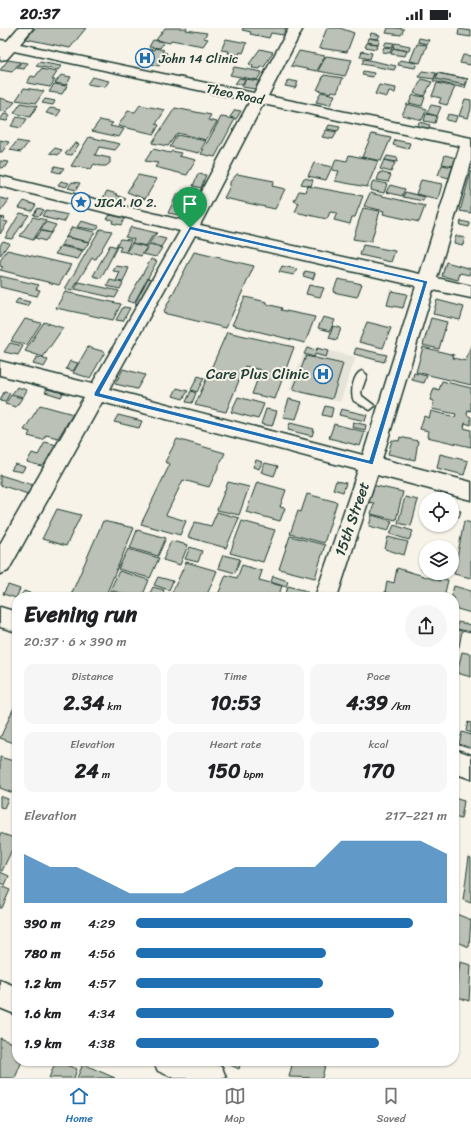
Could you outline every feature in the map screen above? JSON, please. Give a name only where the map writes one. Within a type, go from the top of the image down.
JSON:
[{"type":"street","points":[[0,59],[5,45],[26,28]]},
{"type":"street","points":[[0,564],[190,228],[257,99],[296,28]]},
{"type":"street","name":"Theo Road","points":[[5,45],[470,143]]},
{"type":"street","name":"15th Street","points":[[328,592],[371,463],[470,143]]},
{"type":"street","points":[[0,181],[190,228],[471,292]]},
{"type":"street","points":[[0,368],[96,394],[371,463],[471,491]]},
{"type":"street","points":[[0,617],[12,621]]},
{"type":"street","points":[[459,763],[471,767]]},
{"type":"street","points":[[0,994],[12,999]]},
{"type":"street","points":[[170,1066],[211,1078]]},
{"type":"lane","points":[[362,375],[356,392],[357,398],[370,406]]},
{"type":"shaded area","name":"Care Plus Clinic","points":[[307,346],[356,357],[340,402],[289,390]]},
{"type":"building","points":[[35,28],[86,28],[70,48],[26,39]]},
{"type":"building","points":[[165,28],[187,28],[186,30],[207,33],[204,38],[208,39],[203,46],[171,40],[170,43],[156,40]]},
{"type":"building","points":[[243,28],[286,28],[283,35],[271,33],[269,38],[250,34],[251,32],[242,30]]},
{"type":"building","points":[[327,28],[340,28],[354,33],[347,52],[319,48]]},
{"type":"building","points":[[388,28],[404,29],[401,35],[386,33]]},
{"type":"building","points":[[459,29],[471,31],[471,37],[458,35]]},
{"type":"building","points":[[371,33],[380,35],[378,39],[369,38]]},
{"type":"building","points":[[368,38],[380,40],[378,44],[367,42]]},
{"type":"building","points":[[419,38],[429,40],[427,44],[418,42]]},
{"type":"building","points":[[226,39],[247,43],[243,53],[240,52],[239,55],[221,50]]},
{"type":"building","points":[[153,40],[164,42],[160,48],[149,47]]},
{"type":"building","points":[[386,42],[394,43],[392,47],[384,46]]},
{"type":"building","points":[[367,43],[378,44],[376,49],[365,47]]},
{"type":"building","points":[[395,43],[410,46],[409,51],[393,48]]},
{"type":"building","points":[[417,44],[427,45],[420,63],[410,61]]},
{"type":"building","points":[[384,47],[392,48],[390,53],[382,52]]},
{"type":"building","points":[[155,48],[164,50],[162,52],[167,53],[159,66],[141,61],[149,49],[154,50]]},
{"type":"building","points":[[393,48],[407,51],[405,56],[391,54]]},
{"type":"building","points":[[260,49],[273,52],[264,67],[261,67],[260,69],[252,68],[253,65],[249,64]]},
{"type":"building","points":[[299,51],[325,56],[317,71],[291,66]]},
{"type":"building","points":[[362,51],[372,53],[370,59],[360,57]]},
{"type":"building","points":[[212,54],[220,56],[218,60],[210,58]]},
{"type":"building","points":[[463,55],[471,56],[471,65],[460,63]]},
{"type":"building","points":[[326,56],[352,60],[345,76],[318,71]]},
{"type":"building","points":[[364,59],[396,66],[394,70],[362,64]]},
{"type":"building","points":[[8,60],[20,62],[12,72],[0,70]]},
{"type":"building","points":[[400,60],[417,63],[415,68],[398,65]]},
{"type":"building","points":[[21,62],[28,63],[24,69],[17,68]]},
{"type":"building","points":[[39,62],[61,66],[58,70],[36,66]]},
{"type":"building","points":[[234,67],[262,72],[257,80],[230,75]]},
{"type":"building","points":[[41,69],[57,72],[52,80],[55,80],[50,87],[27,83],[31,76],[35,77]]},
{"type":"building","points":[[363,71],[374,73],[373,77],[362,75]]},
{"type":"building","points":[[422,71],[436,73],[434,79],[419,77]]},
{"type":"building","points":[[437,73],[468,79],[465,88],[433,81]]},
{"type":"building","points":[[438,73],[468,79],[465,85],[436,79]]},
{"type":"building","points":[[61,75],[71,77],[66,85],[55,83]]},
{"type":"building","points":[[324,75],[343,78],[337,92],[332,91],[331,93],[317,90]]},
{"type":"building","points":[[92,77],[109,81],[105,87],[87,84]]},
{"type":"building","points":[[239,78],[245,79],[242,85],[235,84]]},
{"type":"building","points":[[246,79],[259,81],[255,89],[242,87]]},
{"type":"building","points":[[422,79],[432,82],[424,96],[414,93]]},
{"type":"building","points":[[288,80],[298,82],[295,88],[285,86]]},
{"type":"building","points":[[437,83],[455,87],[447,105],[439,103],[441,98],[432,96]]},
{"type":"building","points":[[54,84],[67,86],[62,94],[49,92]]},
{"type":"building","points":[[379,85],[396,88],[395,93],[389,92],[387,97],[375,94]]},
{"type":"building","points":[[24,88],[44,91],[36,103],[16,100]]},
{"type":"building","points":[[321,92],[335,95],[330,105],[316,102]]},
{"type":"building","points":[[413,95],[425,97],[422,106],[409,103]]},
{"type":"building","points":[[0,98],[15,102],[6,112],[0,111]]},
{"type":"building","points":[[45,99],[55,101],[53,105],[42,103]]},
{"type":"building","points":[[465,99],[471,100],[471,109],[468,118],[459,116]]},
{"type":"building","points":[[21,103],[37,106],[30,117],[14,113]]},
{"type":"building","points":[[407,104],[427,109],[422,120],[402,115]]},
{"type":"building","points":[[140,105],[165,110],[156,124],[159,125],[154,134],[118,126],[128,111],[135,112]]},
{"type":"building","points":[[431,105],[441,107],[437,116],[427,113]]},
{"type":"building","points":[[50,108],[61,110],[57,116],[46,113]]},
{"type":"building","points":[[175,108],[211,115],[208,120],[217,122],[206,140],[177,133],[168,146],[152,143]]},
{"type":"building","points":[[235,110],[241,111],[236,119],[230,117]]},
{"type":"building","points":[[4,114],[10,115],[7,121],[0,120]]},
{"type":"building","points":[[426,114],[437,116],[435,123],[424,121]]},
{"type":"building","points":[[448,114],[457,116],[455,122],[446,120]]},
{"type":"building","points":[[17,117],[27,119],[21,128],[11,126]]},
{"type":"building","points":[[221,117],[235,119],[215,157],[201,154]]},
{"type":"building","points":[[100,120],[113,123],[110,126],[124,129],[119,137],[92,131]]},
{"type":"building","points":[[419,122],[430,125],[428,129],[417,127]]},
{"type":"building","points":[[329,125],[340,127],[338,131],[327,129]]},
{"type":"building","points":[[326,130],[337,132],[333,139],[322,137]]},
{"type":"building","points":[[372,134],[391,138],[381,161],[362,157]]},
{"type":"building","points":[[177,135],[206,141],[199,153],[170,147]]},
{"type":"building","points":[[89,137],[120,144],[115,150],[99,147],[95,155],[110,158],[110,163],[106,166],[94,164],[91,169],[71,166]]},
{"type":"building","points":[[0,140],[9,142],[2,152],[0,152]]},
{"type":"building","points":[[395,140],[410,143],[408,149],[393,145]]},
{"type":"building","points":[[17,141],[28,143],[21,152],[10,150]]},
{"type":"building","points":[[75,143],[79,144],[72,155],[65,154]]},
{"type":"building","points":[[55,148],[62,150],[58,155],[50,153]]},
{"type":"building","points":[[153,149],[170,153],[172,151],[181,153],[179,156],[196,160],[187,175],[155,167],[158,163],[145,161]]},
{"type":"building","points":[[349,155],[378,161],[367,187],[335,181],[339,171],[332,170],[336,159],[347,161]]},
{"type":"building","points":[[445,155],[456,158],[454,166],[442,164]]},
{"type":"building","points":[[387,156],[398,158],[397,162],[385,160]]},
{"type":"building","points":[[384,160],[395,163],[391,172],[380,169]]},
{"type":"building","points":[[0,161],[9,162],[6,167],[0,168]]},
{"type":"building","points":[[314,163],[332,167],[326,180],[308,176]]},
{"type":"building","points":[[442,165],[453,167],[449,178],[438,175]]},
{"type":"building","points":[[55,166],[64,168],[60,173],[52,171]]},
{"type":"building","points":[[471,171],[471,213],[460,211]]},
{"type":"building","points":[[380,172],[391,175],[388,182],[377,180]]},
{"type":"building","points":[[198,174],[206,175],[201,188],[193,186]]},
{"type":"building","points":[[237,174],[274,181],[272,186],[285,189],[275,209],[224,198],[230,186],[230,182]]},
{"type":"building","points":[[138,175],[157,179],[145,199],[127,192]]},
{"type":"building","points":[[304,178],[313,180],[311,186],[301,184]]},
{"type":"building","points":[[421,180],[442,184],[438,199],[416,194]]},
{"type":"building","points":[[61,181],[69,183],[66,187],[58,185]]},
{"type":"building","points":[[373,181],[387,184],[384,193],[370,190]]},
{"type":"building","points":[[72,182],[80,183],[76,190],[68,188]]},
{"type":"building","points":[[390,185],[405,189],[402,196],[386,192]]},
{"type":"building","points":[[307,186],[363,196],[355,217],[352,217],[350,224],[334,220],[337,213],[330,212],[327,219],[295,212],[299,203],[294,201],[299,191],[305,192]]},
{"type":"building","points":[[107,191],[126,199],[123,202],[103,198]]},
{"type":"building","points":[[182,192],[187,193],[185,196],[193,197],[184,216],[168,213],[177,194],[181,194]]},
{"type":"building","points":[[405,192],[425,197],[423,201],[403,197]]},
{"type":"building","points":[[370,193],[425,206],[419,222],[383,214],[384,211],[364,206]]},
{"type":"building","points":[[0,198],[9,200],[0,212]]},
{"type":"building","points":[[24,201],[36,205],[32,211],[19,208]]},
{"type":"building","points":[[38,208],[44,210],[39,216],[33,215]]},
{"type":"building","points":[[363,208],[380,211],[371,242],[353,239]]},
{"type":"building","points":[[46,210],[68,215],[64,222],[46,218],[47,217],[42,216]]},
{"type":"building","points":[[20,213],[29,215],[12,239],[5,238]]},
{"type":"building","points":[[110,215],[125,218],[121,225],[112,223],[113,220],[107,219]]},
{"type":"building","points":[[0,217],[5,218],[3,221],[8,222],[0,234]]},
{"type":"building","points":[[33,217],[46,220],[33,240],[20,236]]},
{"type":"building","points":[[81,221],[99,226],[96,230],[77,227]]},
{"type":"building","points":[[461,221],[470,223],[469,227],[460,225]]},
{"type":"building","points":[[46,222],[56,225],[51,233],[40,230]]},
{"type":"building","points":[[72,227],[95,232],[89,242],[66,237]]},
{"type":"building","points":[[131,227],[157,233],[153,235],[146,246],[132,243],[134,239],[125,237]]},
{"type":"building","points":[[100,229],[112,231],[96,259],[92,258],[72,291],[65,289]]},
{"type":"building","points":[[41,231],[51,233],[45,241],[35,238]]},
{"type":"building","points":[[154,236],[166,239],[161,247],[149,244]]},
{"type":"building","points":[[456,236],[465,238],[463,245],[454,243]]},
{"type":"building","points":[[66,237],[89,242],[84,250],[61,245]]},
{"type":"building","points":[[120,239],[131,240],[126,252],[119,251],[121,247],[116,246]]},
{"type":"building","points":[[3,241],[9,243],[0,256],[0,245]]},
{"type":"building","points":[[132,243],[147,247],[141,256],[126,252]]},
{"type":"building","points":[[110,245],[117,247],[101,278],[93,276]]},
{"type":"building","points":[[149,245],[162,248],[156,257],[143,254]]},
{"type":"building","points":[[363,245],[395,251],[391,262],[360,255]]},
{"type":"building","points":[[61,246],[83,251],[78,259],[55,254]]},
{"type":"building","points":[[7,250],[71,265],[59,285],[0,270],[3,267],[0,266],[0,261]]},
{"type":"building","points":[[194,252],[254,266],[226,328],[163,313]]},
{"type":"building","points":[[151,259],[157,261],[134,303],[127,301]]},
{"type":"building","points":[[446,262],[471,269],[469,275],[460,273],[458,280],[442,276]]},
{"type":"building","points":[[116,266],[129,268],[123,282],[116,281],[120,272],[113,271]]},
{"type":"building","points":[[282,266],[297,269],[294,275],[279,272]]},
{"type":"building","points":[[305,271],[315,273],[313,279],[303,276]]},
{"type":"building","points":[[0,276],[39,285],[36,289],[40,290],[37,296],[0,287]]},
{"type":"building","points":[[148,278],[155,280],[142,305],[135,303]]},
{"type":"building","points":[[338,279],[362,284],[357,297],[333,292]]},
{"type":"building","points":[[110,280],[123,283],[120,289],[107,286]]},
{"type":"building","points":[[79,282],[119,291],[115,298],[75,289]]},
{"type":"building","points":[[309,285],[324,288],[320,297],[306,294]]},
{"type":"building","points":[[391,291],[407,294],[403,308],[387,305]]},
{"type":"building","points":[[65,292],[121,304],[113,320],[56,308]]},
{"type":"building","points":[[245,297],[267,302],[267,304],[282,308],[281,310],[315,317],[305,343],[232,325]]},
{"type":"building","points":[[18,299],[30,302],[27,306],[15,303]]},
{"type":"building","points":[[437,300],[464,307],[460,320],[433,314]]},
{"type":"building","points":[[123,307],[130,308],[123,321],[116,320]]},
{"type":"building","points":[[323,317],[335,320],[330,331],[318,328]]},
{"type":"building","points":[[431,318],[447,322],[439,349],[423,345]]},
{"type":"building","points":[[25,319],[41,323],[27,345],[11,341]]},
{"type":"building","points":[[44,322],[63,328],[43,357],[25,351]]},
{"type":"building","points":[[367,322],[391,328],[383,348],[359,342]]},
{"type":"building","points":[[333,326],[341,328],[337,340],[329,338]]},
{"type":"building","points":[[227,332],[294,347],[275,399],[252,394],[261,370],[245,366],[226,412],[195,405]]},
{"type":"building","points":[[10,343],[23,346],[18,355],[4,352]]},
{"type":"building","points":[[471,345],[471,385],[416,372],[423,347],[454,355],[453,358],[466,361]]},
{"type":"building","points":[[88,347],[105,352],[90,378],[73,373]]},
{"type":"building","points":[[307,348],[316,351],[317,348],[328,351],[326,357],[315,354],[314,357],[304,354]]},
{"type":"building","points":[[356,348],[387,355],[384,362],[354,354]]},
{"type":"building","points":[[306,356],[343,364],[332,399],[293,390]]},
{"type":"building","points":[[37,357],[48,360],[44,367],[33,364]]},
{"type":"building","points":[[70,361],[78,363],[73,371],[66,369]]},
{"type":"building","points":[[123,369],[145,375],[137,389],[115,384]]},
{"type":"building","points":[[414,373],[427,376],[424,383],[412,380]]},
{"type":"building","points":[[198,376],[204,378],[197,392],[191,390]]},
{"type":"building","points":[[442,381],[471,388],[471,411],[468,410],[467,415],[471,417],[471,425],[465,423],[464,428],[471,430],[471,447],[427,437],[428,431],[420,429],[424,416],[429,418],[431,411],[455,417],[456,414],[432,409],[434,401],[430,400],[434,388],[439,390]]},
{"type":"building","points":[[17,387],[27,390],[23,397],[12,394]]},
{"type":"building","points":[[177,388],[188,391],[183,399],[173,396]]},
{"type":"building","points":[[47,389],[63,393],[61,397],[45,392]]},
{"type":"building","points":[[191,391],[196,393],[192,403],[186,402]]},
{"type":"building","points":[[4,392],[10,393],[5,402],[0,401]]},
{"type":"building","points":[[11,395],[22,398],[16,407],[5,404]]},
{"type":"building","points":[[238,397],[264,404],[258,419],[231,412]]},
{"type":"building","points":[[289,399],[302,402],[296,419],[283,417]]},
{"type":"building","points":[[40,405],[73,414],[58,438],[46,435],[43,440],[28,436],[30,432],[24,430]]},
{"type":"building","points":[[325,406],[333,408],[331,417],[322,415]]},
{"type":"building","points":[[266,409],[277,411],[272,426],[261,424]]},
{"type":"building","points":[[341,409],[367,415],[365,421],[339,415]]},
{"type":"building","points":[[118,415],[142,421],[139,428],[114,422]]},
{"type":"building","points":[[353,422],[366,425],[365,430],[352,427]]},
{"type":"building","points":[[290,423],[314,429],[312,436],[288,430]]},
{"type":"building","points":[[334,424],[365,432],[360,446],[329,438]]},
{"type":"building","points":[[400,437],[418,441],[415,460],[388,454],[392,440],[399,441]]},
{"type":"building","points":[[177,439],[225,453],[209,487],[183,480],[166,515],[186,521],[180,535],[141,524],[170,464],[165,462]]},
{"type":"building","points":[[45,442],[57,445],[45,467],[27,462],[32,453],[38,455]]},
{"type":"building","points":[[440,454],[468,461],[464,475],[437,468]]},
{"type":"building","points":[[256,460],[262,462],[259,469],[253,467]]},
{"type":"building","points":[[265,463],[278,466],[274,476],[261,472]]},
{"type":"building","points":[[15,464],[25,467],[22,472],[11,470]]},
{"type":"building","points":[[0,475],[33,485],[28,494],[0,485]]},
{"type":"building","points":[[336,481],[346,483],[343,492],[333,489]]},
{"type":"building","points":[[228,482],[249,487],[239,515],[217,510]]},
{"type":"building","points":[[257,482],[286,490],[280,507],[285,508],[280,521],[246,512]]},
{"type":"building","points":[[372,485],[403,492],[396,520],[371,514],[374,503],[367,502]]},
{"type":"building","points":[[307,494],[337,502],[324,543],[290,534],[298,511],[301,512]]},
{"type":"building","points":[[405,497],[418,500],[411,526],[398,523]]},
{"type":"building","points":[[57,509],[81,515],[66,546],[42,539]]},
{"type":"building","points":[[217,512],[239,518],[226,548],[188,537],[195,522],[211,526]]},
{"type":"building","points":[[372,515],[392,521],[388,531],[369,526]]},
{"type":"building","points":[[103,521],[134,528],[107,592],[72,592]]},
{"type":"building","points":[[242,521],[275,530],[263,562],[230,553]]},
{"type":"building","points":[[464,521],[471,523],[471,578],[459,575],[459,548]]},
{"type":"building","points":[[394,525],[413,531],[409,540],[390,534]]},
{"type":"building","points":[[137,530],[166,538],[158,556],[130,548]]},
{"type":"building","points":[[290,536],[325,545],[315,578],[279,569]]},
{"type":"building","points":[[388,537],[408,542],[404,555],[385,549]]},
{"type":"building","points":[[171,541],[188,545],[180,565],[163,560]]},
{"type":"building","points":[[190,547],[202,551],[198,562],[185,559]]},
{"type":"building","points":[[128,549],[159,558],[150,578],[118,569]]},
{"type":"building","points":[[223,555],[240,559],[235,573],[218,568]]},
{"type":"building","points":[[186,562],[217,571],[208,592],[172,592]]},
{"type":"building","points":[[242,565],[262,571],[259,580],[282,586],[280,592],[219,592],[226,575],[237,578]]},
{"type":"building","points":[[397,568],[419,575],[419,580],[448,580],[445,592],[385,592],[387,581],[394,583]]},
{"type":"building","points":[[119,571],[149,580],[144,592],[117,592],[110,590]]},
{"type":"building","points":[[273,576],[288,581],[286,587],[271,582]]},
{"type":"building","points":[[158,577],[173,581],[169,590],[154,585]]},
{"type":"building","points":[[8,585],[20,589],[19,592],[12,592],[12,597],[3,594]]},
{"type":"building","points":[[288,586],[307,591],[307,592],[286,592]]},
{"type":"building","points":[[454,586],[471,591],[471,613],[459,609],[459,592],[452,592]]},
{"type":"building","points":[[153,587],[164,590],[163,592],[150,592]]},
{"type":"building","points":[[459,622],[471,625],[471,632],[459,629]]},
{"type":"building","points":[[459,630],[462,631],[459,647]]},
{"type":"building","points":[[462,652],[471,654],[471,677],[459,674],[459,665]]},
{"type":"building","points":[[12,712],[12,742],[0,738]]},
{"type":"building","points":[[468,722],[471,723],[471,733],[466,731]]},
{"type":"building","points":[[462,732],[471,735],[471,748],[459,744]]},
{"type":"building","points":[[0,757],[12,761],[12,793],[0,788]]},
{"type":"building","points":[[0,796],[8,799],[4,808],[0,807]]},
{"type":"building","points":[[459,800],[464,801],[461,819],[459,818]]},
{"type":"building","points":[[0,833],[12,837],[12,850],[2,871],[0,870]]},
{"type":"building","points":[[469,857],[471,858],[471,903],[463,900]]},
{"type":"building","points":[[0,872],[9,876],[5,885],[0,883]]},
{"type":"building","points":[[0,886],[10,890],[2,908],[0,908]]},
{"type":"building","points":[[459,915],[471,920],[469,947],[459,943]]},
{"type":"building","points":[[460,962],[471,965],[469,1001],[459,997]]},
{"type":"building","points":[[0,1038],[12,1043],[12,1066],[20,1066],[15,1078],[0,1078]]},
{"type":"building","points":[[54,1066],[69,1066],[77,1069],[74,1078],[49,1078]]},
{"type":"building","points":[[82,1066],[88,1066],[115,1078],[77,1078]]},
{"type":"building","points":[[233,1066],[240,1066],[239,1069]]},
{"type":"building","points":[[292,1066],[325,1066],[322,1078],[289,1077]]},
{"type":"place","name":"John 14 Clinic","points":[[145,58]]},
{"type":"place","name":"JICA. IO 2.","points":[[81,202]]},
{"type":"place","name":"Care Plus Clinic","points":[[323,374]]},
{"type":"route","points":[[190,228],[426,282],[371,463],[96,394],[190,228]]}]
